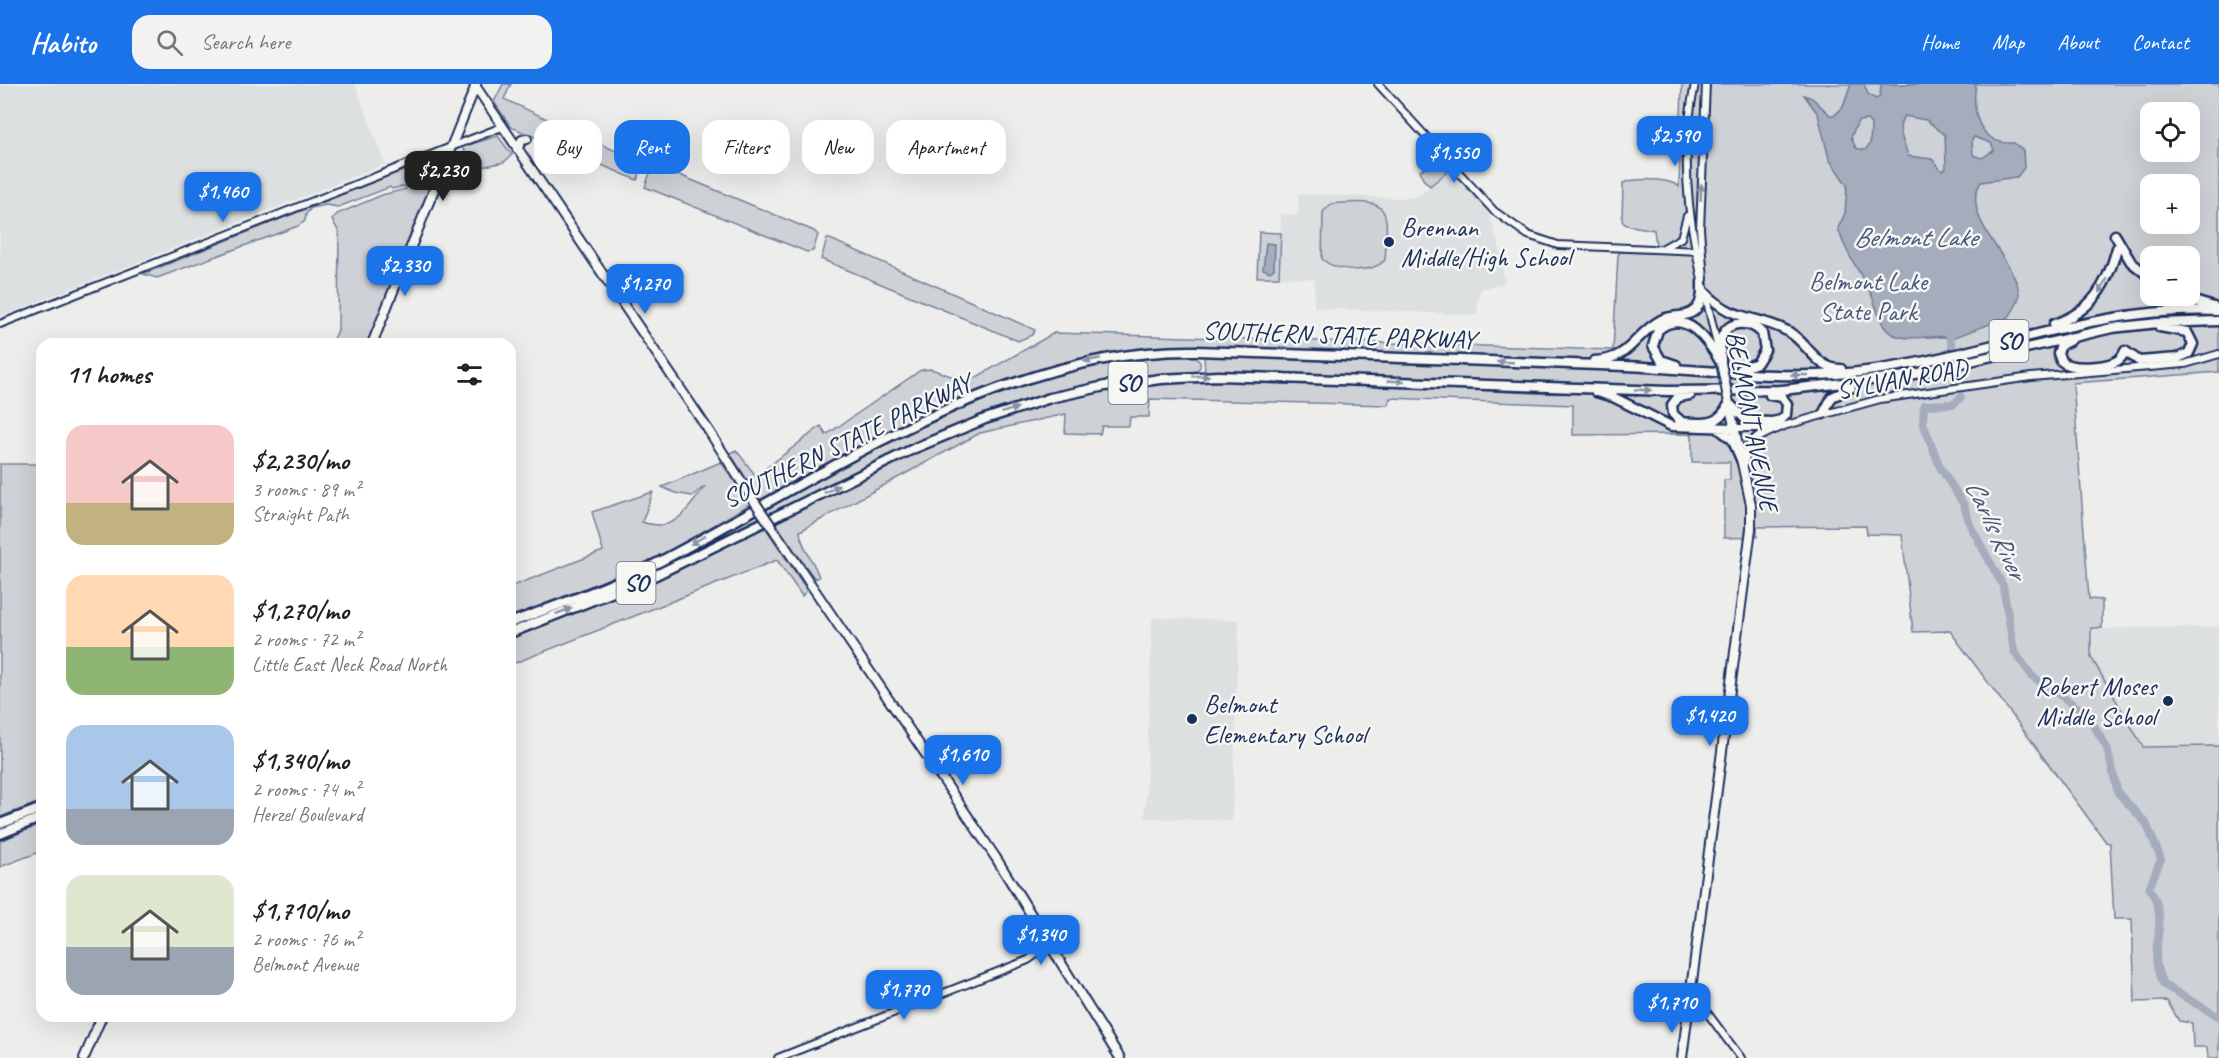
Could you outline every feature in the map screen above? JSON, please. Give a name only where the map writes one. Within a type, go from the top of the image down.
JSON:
[{"type":"highway","points":[[2115,235],[2130,262],[2140,270]]},
{"type":"highway","points":[[2031,335],[2072,317],[2091,304],[2108,279],[2117,248]]},
{"type":"highway","points":[[1564,364],[1605,360],[1622,355],[1659,321],[1695,310],[1701,302],[1702,282]]},
{"type":"highway","points":[[1705,292],[1724,310],[1791,333],[1826,366],[1836,369],[1878,370]]},
{"type":"highway","points":[[2200,304],[2219,310]]},
{"type":"highway","name":"SOUTHERN STATE PARKWAY","points":[[516,621],[648,567],[799,483],[902,432],[1008,386],[1072,364],[1128,354],[1173,351],[1688,369],[1723,367],[1797,375],[1878,370],[1948,357],[2112,317],[2219,310]]},
{"type":"highway","name":"SOUTHERN STATE PARKWAY","points":[[516,631],[656,575],[946,434],[1006,411],[1072,393],[1150,380],[1218,376],[1702,391],[1804,389],[1884,380],[2112,328],[2145,324],[2219,321]]},
{"type":"highway","points":[[1688,369],[1663,361],[1656,354],[1654,338],[1665,324],[1681,323],[1699,331],[1709,342],[1723,367]]},
{"type":"highway","points":[[1744,323],[1760,331],[1766,345],[1761,360],[1750,367],[1723,367],[1721,340],[1728,328],[1744,323]]},
{"type":"highway","points":[[2090,332],[2061,345],[2058,355],[2062,363],[2072,367],[2113,363],[2120,359],[2125,351],[2139,361],[2178,358],[2185,356],[2192,349],[2192,338],[2185,330],[2145,324]]},
{"type":"highway","points":[[1822,414],[1830,400],[1839,393],[1884,380]]},
{"type":"highway","points":[[1563,387],[1611,395],[1671,426],[1735,428]]},
{"type":"highway","points":[[1702,391],[1677,399],[1672,408],[1675,418],[1686,422],[1714,422],[1724,415],[1729,403],[1740,417],[1753,423],[1778,421],[1787,413],[1786,402],[1780,396],[1737,391]]},
{"type":"highway","points":[[1715,427],[1732,439],[1743,464]]},
{"type":"highway","points":[[0,824],[36,810]]},
{"type":"highway","points":[[0,834],[36,819]]},
{"type":"main road","points":[[475,85],[996,858],[1120,1058]]},
{"type":"main road","points":[[374,338],[475,85]]},
{"type":"main road","points":[[518,149],[522,140],[527,139]]},
{"type":"main road","name":"BELMONT AVENUE","points":[[1682,1058],[1751,532],[1751,509],[1723,367]]},
{"type":"main road","points":[[1743,464],[1746,450],[1754,439],[1782,426]]},
{"type":"main road","points":[[84,1058],[99,1022]]},
{"type":"street","points":[[1378,84],[1500,216],[1528,234],[1558,245],[1698,251]]},
{"type":"street","name":"BELMONT AVENUE","points":[[1695,84],[1690,108],[1687,155],[1688,210],[1705,292]]},
{"type":"street","name":"BELMONT AVENUE","points":[[1706,84],[1698,251],[1702,282],[1723,367]]},
{"type":"street","points":[[0,324],[502,127]]},
{"type":"street","points":[[427,156],[436,163],[441,174]]},
{"type":"street","points":[[1661,249],[1681,238],[1688,210]]},
{"type":"street","points":[[1691,230],[1700,229]]},
{"type":"street","name":"SYLVAN ROAD","points":[[1735,428],[1762,429],[1782,426],[1863,402],[1952,388],[2066,374],[2181,365],[2219,354]]},
{"type":"street","points":[[778,1058],[1028,960],[1042,950],[1048,942]]},
{"type":"street","points":[[1691,991],[1741,1058]]},
{"type":"shaded area","points":[[0,84],[355,84],[385,164],[0,317]]},
{"type":"shaded area","name":"Brennan Middle/High School","points":[[1452,169],[1489,214],[1501,252],[1504,283],[1482,289],[1479,293],[1477,315],[1314,308],[1315,279],[1279,277],[1281,214],[1298,215],[1298,194],[1404,198],[1419,196]]},
{"type":"shaded area","name":"Belmont Elementary School","points":[[1152,618],[1239,620],[1232,821],[1145,818]]},
{"type":"shaded area","name":"Robert Moses Middle School","points":[[2219,627],[2219,746],[2143,748],[2073,629]]},
{"type":"green space","points":[[503,84],[511,84],[504,99],[549,120],[534,120],[534,137],[511,127],[494,102]]},
{"type":"green space","name":"Belmont Lake State Park","points":[[1682,84],[2219,84],[2219,372],[2073,383],[2089,599],[2102,600],[2102,628],[2091,628],[2091,657],[2143,747],[2219,746],[2219,1058],[2208,1058],[2207,1047],[2193,1047],[2192,1023],[2179,1021],[2167,1001],[2135,1002],[2132,919],[2114,919],[2110,843],[2106,842],[1950,631],[1913,632],[1902,535],[1867,534],[1866,526],[1757,527],[1757,537],[1724,538],[1724,480],[1730,480],[1730,462],[1692,462],[1692,434],[1573,435],[1573,405],[1390,398],[1388,405],[1150,399],[1149,417],[1130,417],[1129,426],[1102,426],[1100,434],[1065,433],[1066,414],[980,433],[800,531],[803,543],[819,577],[815,579],[774,522],[955,436],[1049,403],[1097,392],[1187,382],[1267,381],[1574,393],[1574,383],[1205,373],[1204,356],[1575,368],[1575,359],[1203,348],[1128,350],[1054,365],[1005,384],[797,479],[760,500],[730,453],[736,450],[756,476],[821,426],[826,435],[921,370],[931,369],[968,382],[1054,333],[1613,350],[1618,255],[1620,252],[1657,253],[1654,230],[1626,225],[1622,221],[1623,183],[1652,180],[1675,184],[1679,187]]},
{"type":"green space","points":[[498,136],[512,155],[504,162],[459,172],[468,157],[462,147]]},
{"type":"green space","points":[[602,144],[614,150],[614,170],[602,165]]},
{"type":"green space","points":[[428,160],[432,162],[436,174],[369,338],[334,338],[338,330],[339,232],[332,220],[337,214],[382,195],[406,189],[405,186],[392,189],[390,187],[338,207],[326,205],[311,208],[306,214],[305,221],[298,226],[157,278],[143,274]]},
{"type":"green space","points":[[1442,162],[1447,167],[1447,172],[1430,186],[1423,179],[1420,170]]},
{"type":"green space","points":[[623,174],[640,174],[637,180]]},
{"type":"green space","points":[[650,174],[677,174],[814,231],[818,235],[813,251],[807,252],[645,187]]},
{"type":"green space","points":[[1366,203],[1376,205],[1382,210],[1386,227],[1385,260],[1372,268],[1354,270],[1336,267],[1322,259],[1323,212],[1331,204]]},
{"type":"green space","points":[[1259,232],[1281,233],[1279,277],[1257,277]]},
{"type":"green space","points":[[827,239],[1035,330],[1032,335],[1018,341],[821,259]]},
{"type":"green space","points":[[1166,355],[1194,356],[1200,362],[1200,367],[1195,373],[1082,388],[1009,405],[903,448],[770,516],[764,507],[902,435],[1008,389],[1075,368]]},
{"type":"green space","points":[[721,462],[750,504],[656,559],[516,617],[516,585],[603,551],[592,512],[653,492],[642,522],[663,525],[680,517],[705,486],[692,496],[675,493],[662,487]]},
{"type":"green space","points":[[0,464],[36,464],[36,803],[0,817]]},
{"type":"green space","points":[[755,512],[761,520],[681,560],[680,556]]},
{"type":"green space","points":[[765,527],[807,590],[802,596],[777,560],[516,663],[516,637],[642,586]]},
{"type":"green space","points":[[36,826],[36,853],[0,867],[0,841]]},
{"type":"water","name":"Belmont Lake","points":[[1851,84],[1864,84],[1868,94],[1876,99],[1880,96],[1881,84],[1976,84],[1977,116],[1985,133],[1993,139],[2014,143],[2023,150],[2024,168],[2017,177],[1981,182],[1976,196],[1977,210],[1983,225],[2017,283],[2019,296],[2009,317],[1950,339],[1947,337],[1901,337],[1885,328],[1871,294],[1841,238],[1838,228],[1845,213],[1847,185],[1829,159],[1818,114],[1804,95],[1812,98],[1830,115],[1835,115],[1843,107]],"holes":[[[1904,116],[1926,120],[1945,135],[1946,168],[1942,171],[1932,159],[1908,156],[1902,136],[1901,121]],[[1867,120],[1871,124],[1870,144],[1865,150],[1856,148],[1851,137],[1858,121]],[[1974,137],[1991,143],[1994,150],[1982,158],[1973,155],[1972,140]]]},
{"type":"water","points":[[1266,243],[1275,244],[1274,269],[1270,272],[1263,269]]},
{"type":"waterway","name":"Carlls River","points":[[1949,331],[1953,351]]},
{"type":"waterway","name":"Carlls River","points":[[1961,397],[1954,404],[1924,405],[1923,423],[1940,467],[1964,505],[1970,525],[2003,586],[2014,651],[2032,676],[2087,714],[2107,748],[2118,793],[2146,823],[2161,859],[2149,888],[2156,901],[2159,914],[2156,960],[2158,972],[2164,985],[2219,1017]]},
{"type":"place","name":"Brennan Middle/High School","points":[[1389,242]]},
{"type":"place","name":"Robert Moses Middle School","points":[[2168,701]]},
{"type":"place","name":"Belmont Elementary School","points":[[1192,719]]}]
